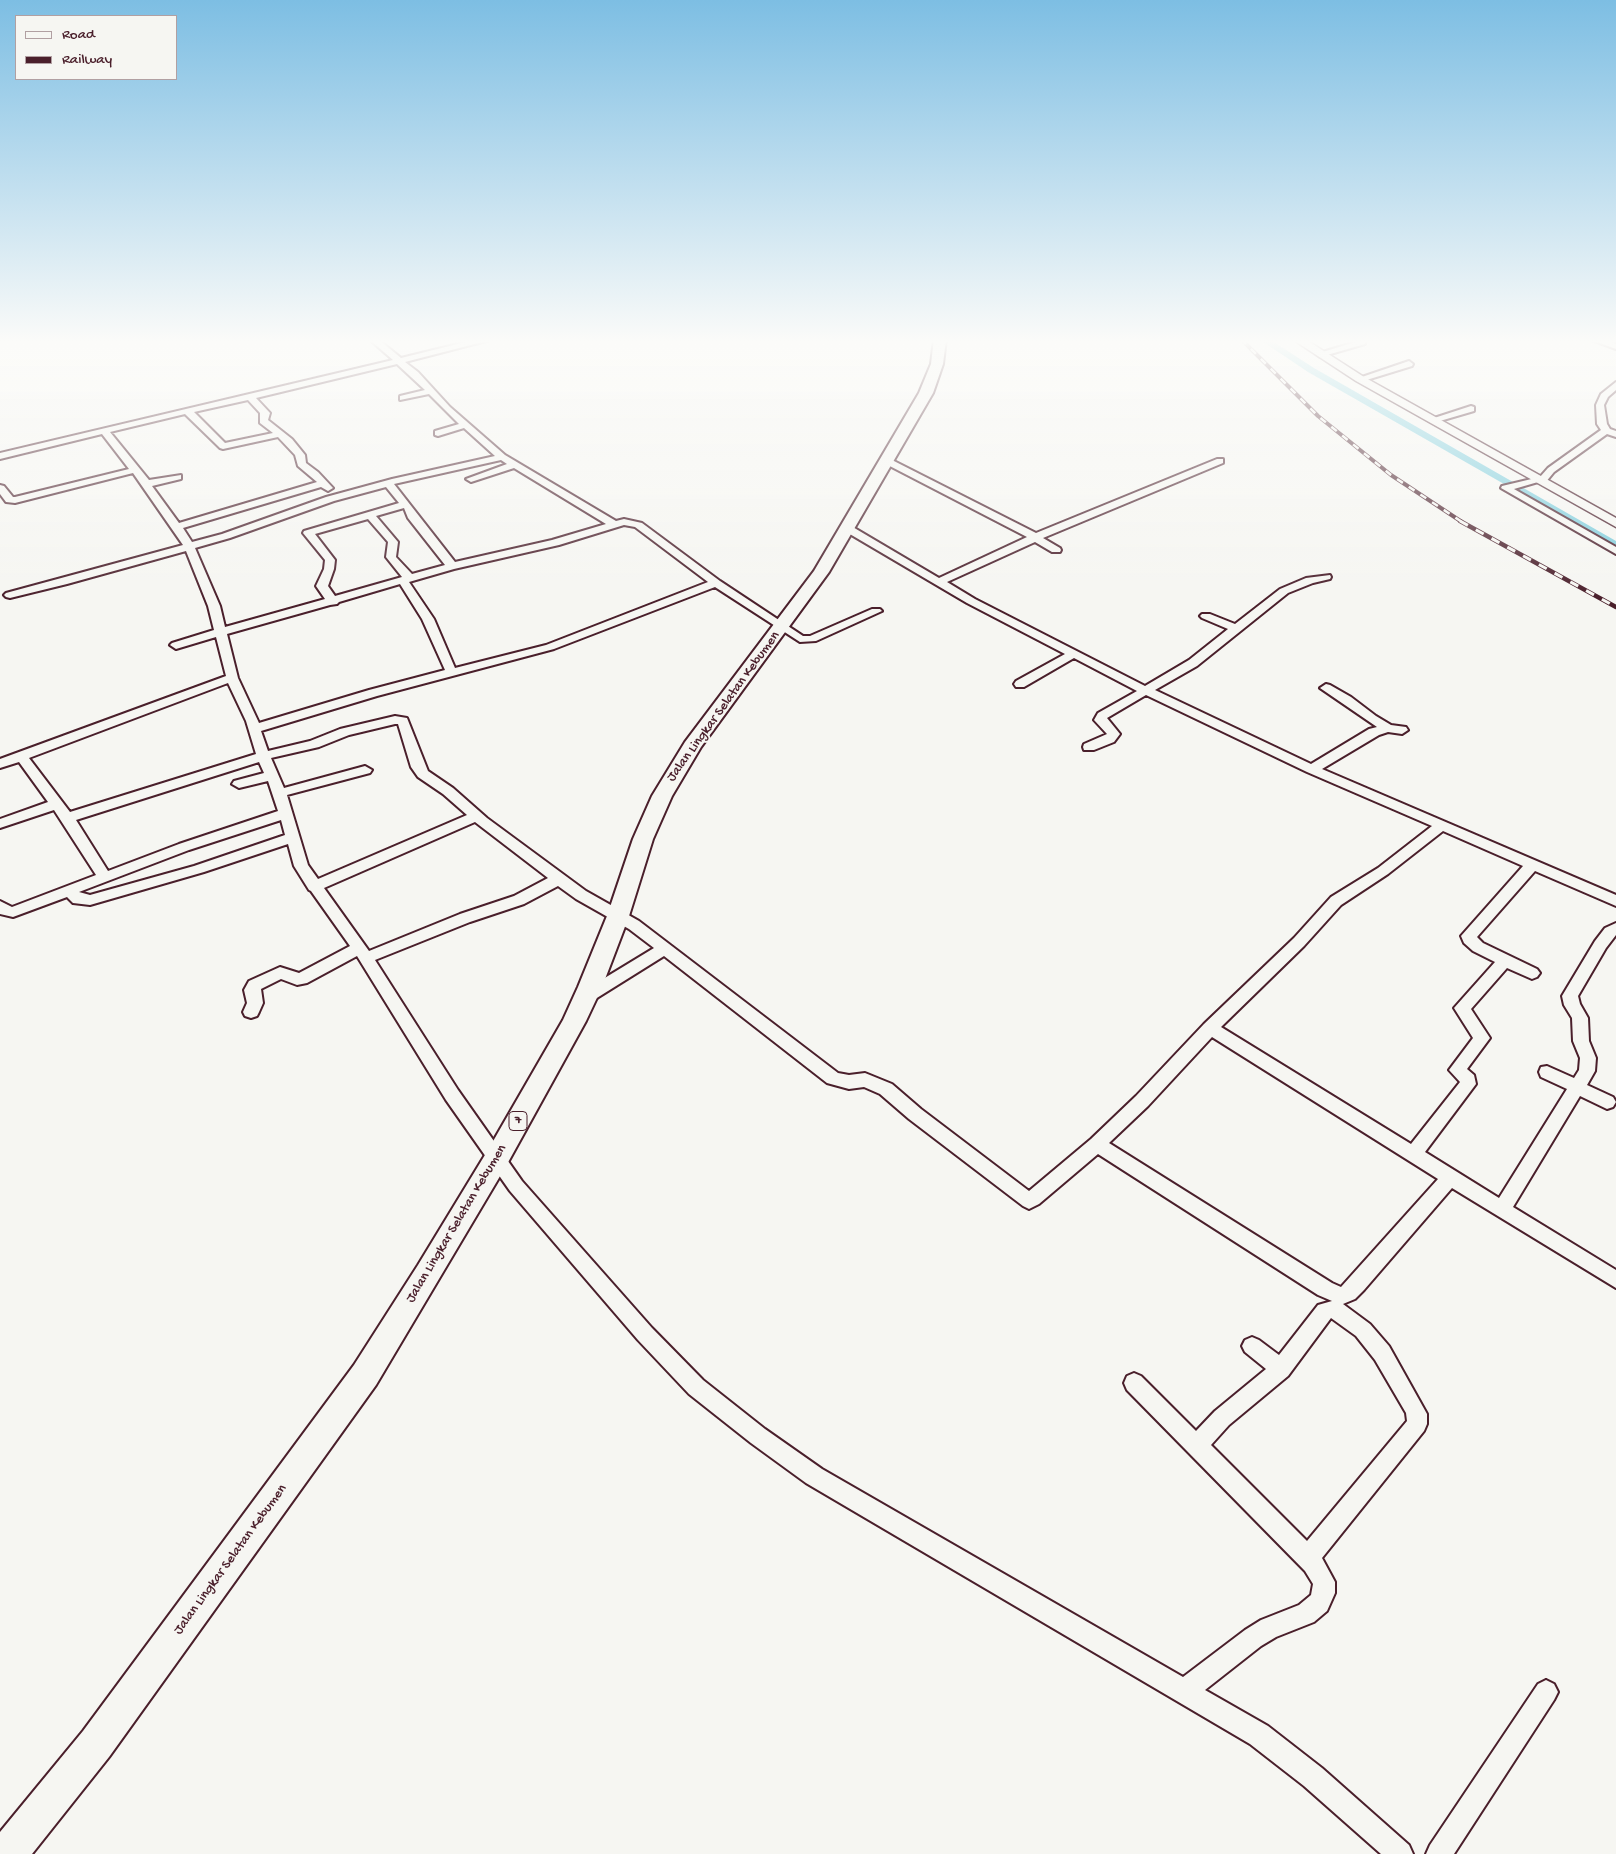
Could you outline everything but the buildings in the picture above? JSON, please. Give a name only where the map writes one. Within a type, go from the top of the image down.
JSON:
[{"type":"highway","name":"Jalan Lingkar Selatan Kebumen","points":[[7,1854],[96,1744],[365,1375],[497,1158],[574,1021],[618,916],[643,839],[671,779],[715,715],[821,572],[906,426]]},
{"type":"main road","points":[[1443,426],[1616,523]]},
{"type":"street","points":[[0,456],[132,426]]},
{"type":"street","points":[[200,426],[224,446],[280,434]]},
{"type":"street","points":[[269,426],[300,455],[301,464],[315,474],[338,497]]},
{"type":"street","points":[[438,433],[463,426]]},
{"type":"street","points":[[466,426],[502,457],[615,525]]},
{"type":"street","points":[[1603,426],[1606,431],[1616,434]]},
{"type":"street","points":[[1606,431],[1540,480],[1506,488],[1616,552]]},
{"type":"street","points":[[105,432],[146,484],[190,545],[214,606],[232,678],[280,793],[301,866],[362,953],[452,1095],[516,1186],[645,1334],[696,1387],[758,1436],[814,1476],[1259,1735],[1313,1778],[1400,1854]]},
{"type":"street","points":[[10,595],[226,536],[293,510],[338,497],[388,483],[502,457]]},
{"type":"street","points":[[885,460],[1035,537],[1056,550]]},
{"type":"street","points":[[939,582],[1035,537],[1220,461]]},
{"type":"street","points":[[471,479],[515,465]]},
{"type":"street","points":[[1,492],[10,500],[15,500],[135,470]]},
{"type":"street","points":[[146,484],[178,476]]},
{"type":"street","points":[[388,483],[410,509],[412,516],[452,566]]},
{"type":"street","points":[[176,526],[323,484]]},
{"type":"street","points":[[334,602],[322,586],[329,569],[330,560],[308,533],[406,504]]},
{"type":"street","points":[[370,515],[393,542],[391,558],[428,619],[452,672]]},
{"type":"street","points":[[176,645],[334,602],[452,566],[554,544],[629,522],[638,525],[716,583],[800,640],[808,640],[876,611]]},
{"type":"street","points":[[847,528],[971,601],[1146,690],[1312,769],[1616,901]]},
{"type":"street","points":[[1089,747],[1109,739],[1114,734],[1100,718],[1194,663],[1284,591],[1310,580],[1326,577]]},
{"type":"street","points":[[254,729],[373,693],[550,647],[716,583]]},
{"type":"street","points":[[1206,616],[1236,629]]},
{"type":"street","points":[[1020,684],[1074,654]]},
{"type":"street","points":[[0,764],[232,678]]},
{"type":"street","points":[[1326,688],[1388,728],[1402,730]]},
{"type":"street","points":[[239,784],[267,765],[306,746],[345,732],[395,720],[403,721],[418,767],[423,774],[448,790],[476,816],[581,895],[634,925],[833,1078],[849,1082],[865,1080],[878,1084],[992,1175],[1029,1201],[1096,1144],[1142,1101],[1210,1028],[1299,942],[1336,900],[1383,871],[1442,825]]},
{"type":"street","points":[[1312,769],[1359,740],[1388,728]]},
{"type":"street","points":[[22,757],[70,822],[105,877]]},
{"type":"street","points":[[70,822],[267,765]]},
{"type":"street","points":[[280,793],[365,770]]},
{"type":"street","points":[[0,824],[56,804]]},
{"type":"street","points":[[0,906],[4,910],[12,912],[184,847],[285,814]]},
{"type":"street","points":[[314,887],[476,816]]},
{"type":"street","points":[[69,891],[78,899],[90,900],[199,869],[292,838]]},
{"type":"street","points":[[1532,865],[1469,936],[1471,943],[1532,973]]},
{"type":"street","points":[[251,1012],[255,1003],[252,990],[255,985],[280,973],[302,979],[362,953],[519,900],[559,879]]},
{"type":"street","points":[[1502,1209],[1578,1087],[1589,1063],[1582,1041],[1580,1018],[1572,1005],[1571,994],[1587,970],[1604,938],[1616,928]]},
{"type":"street","points":[[584,998],[665,948]]},
{"type":"street","points":[[1413,1155],[1449,1106],[1468,1084],[1468,1080],[1457,1070],[1482,1038],[1462,1009],[1505,960]]},
{"type":"street","points":[[1210,1028],[1450,1178],[1578,1254],[1616,1280]]},
{"type":"street","points":[[1547,1072],[1607,1102]]},
{"type":"street","points":[[1096,1144],[1327,1299],[1374,1343],[1413,1406],[1418,1419],[1409,1435],[1308,1558]]},
{"type":"street","points":[[1327,1299],[1348,1293],[1450,1178]]},
{"type":"street","points":[[1196,1446],[1222,1418],[1281,1369],[1325,1311],[1327,1299]]},
{"type":"street","points":[[1252,1346],[1281,1369]]},
{"type":"street","points":[[1134,1383],[1308,1558],[1324,1582],[1324,1594],[1319,1603],[1306,1614],[1269,1628],[1253,1638],[1185,1691]]},
{"type":"street","points":[[1439,1854],[1546,1692]]},
{"type":"waterway","points":[[1408,426],[1616,545]]},
{"type":"railway","points":[[1330,426],[1391,475],[1462,522]]},
{"type":"railway","points":[[1460,521],[1616,607]]}]
